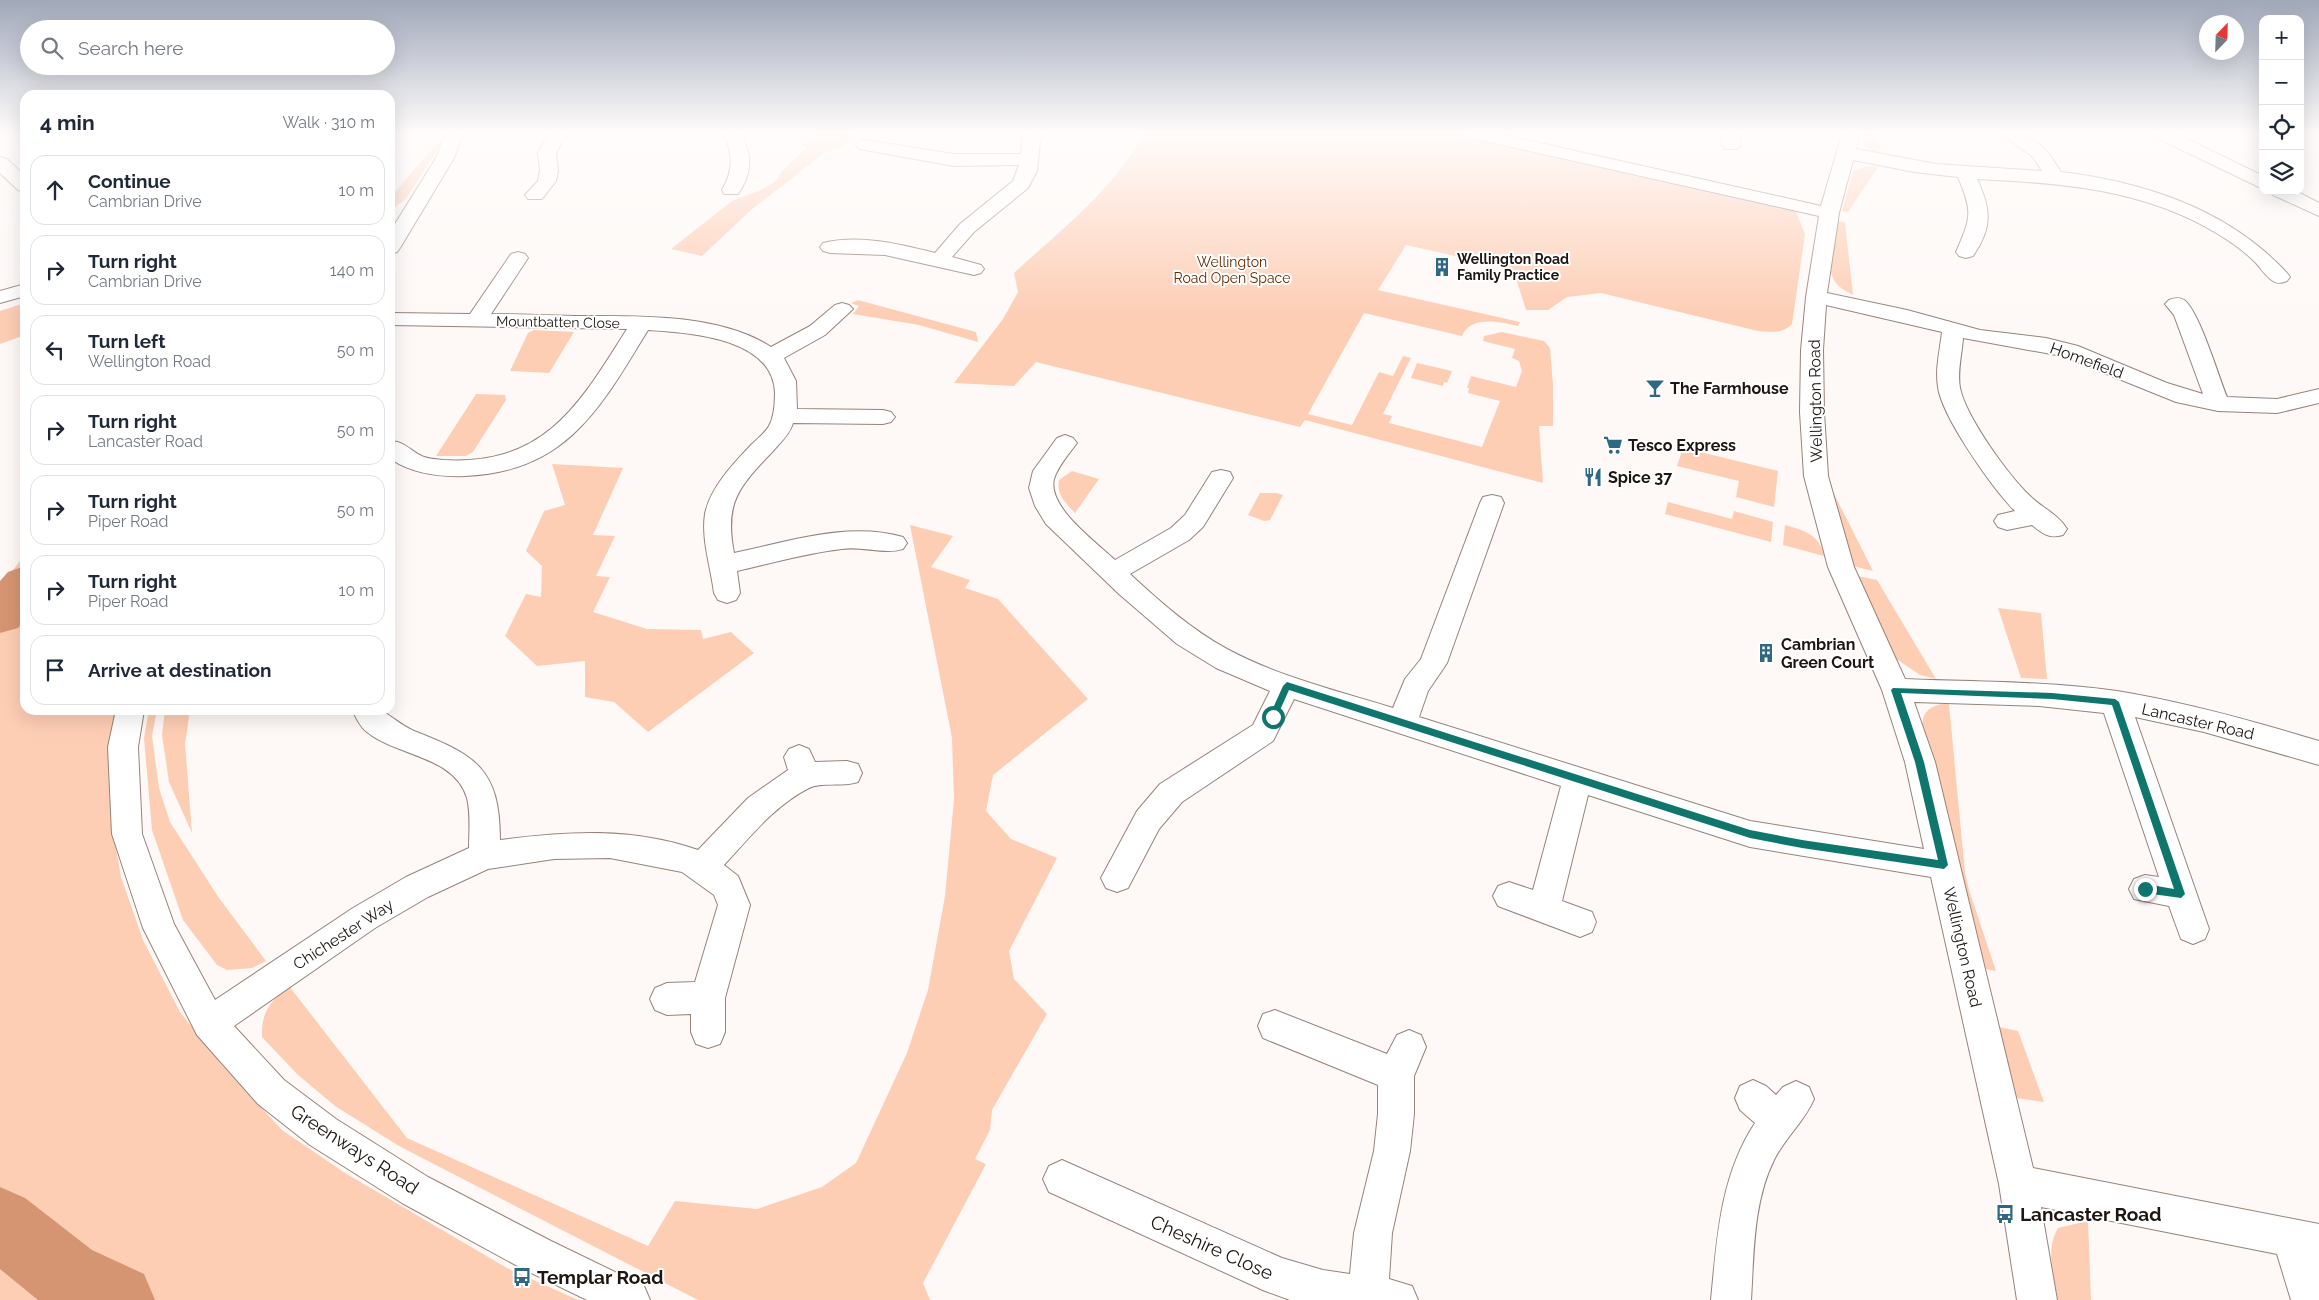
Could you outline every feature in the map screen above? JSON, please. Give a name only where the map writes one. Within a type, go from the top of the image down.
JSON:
[{"type":"street","points":[[395,232],[400,217],[417,195]]},
{"type":"street","points":[[939,260],[973,222],[1008,195]]},
{"type":"street","points":[[1747,195],[1829,213]]},
{"type":"street","name":"Wellington Road","points":[[1834,195],[1829,213],[1816,297],[1812,350],[1812,412],[1816,476],[1841,567],[1896,690],[1920,762],[2018,1184],[2037,1300]]},
{"type":"street","points":[[1966,252],[1981,217],[1980,207],[1975,195]]},
{"type":"street","points":[[2136,195],[2168,204],[2212,223],[2246,243],[2274,270],[2295,261]]},
{"type":"street","points":[[2288,195],[2319,210]]},
{"type":"street","points":[[830,247],[856,240],[974,269]]},
{"type":"street","name":"Mountbatten Close","points":[[476,320],[518,258]]},
{"type":"street","points":[[0,297],[20,291]]},
{"type":"street","name":"Homefield","points":[[1816,297],[1907,316],[1979,336],[2046,345],[2070,351],[2184,397],[2218,404],[2277,406],[2319,396]]},
{"type":"street","points":[[2176,304],[2184,313],[2218,404]]},
{"type":"street","points":[[770,357],[827,325],[842,309]]},
{"type":"street","name":"Mountbatten Close","points":[[395,319],[641,324],[711,332],[750,345],[770,357],[785,382],[784,416],[780,428],[735,480],[721,500],[716,527],[724,564],[727,592]]},
{"type":"street","name":"Mountbatten Close","points":[[395,458],[442,468],[468,468],[514,459],[550,441],[565,430],[592,403],[641,324]]},
{"type":"street","points":[[827,325],[849,330]]},
{"type":"street","points":[[1953,330],[1949,387],[1954,404],[1968,430],[2019,499],[2045,522],[2007,521]]},
{"type":"street","points":[[784,416],[853,424],[883,417]]},
{"type":"street","points":[[1066,443],[1046,469],[1040,484],[1042,501],[1055,518],[1177,628],[1208,650],[1246,670],[1287,686],[1750,834],[1802,844],[1944,865]]},
{"type":"street","points":[[1114,572],[1180,534],[1194,521],[1221,478]]},
{"type":"street","points":[[1402,723],[1415,687],[1433,663],[1492,503]]},
{"type":"street","points":[[724,564],[842,540],[867,530],[894,543]]},
{"type":"street","points":[[1117,878],[1148,820],[1171,793],[1263,733],[1287,686]]},
{"type":"street","name":"Lancaster Road","points":[[1896,690],[2052,696],[2115,702],[2180,714],[2319,753]]},
{"type":"street","points":[[2115,702],[2194,929]]},
{"type":"street","name":"Greenways Road","points":[[129,715],[123,747],[127,834],[159,928],[209,1023],[271,1092],[323,1132],[415,1190],[537,1256],[630,1300]]},
{"type":"street","points":[[370,715],[382,728],[451,757],[468,771],[482,796],[484,856]]},
{"type":"street","points":[[702,867],[801,766],[847,773]]},
{"type":"street","points":[[1544,909],[1577,780]]},
{"type":"street","name":"Chichester Way","points":[[209,1023],[364,918],[417,887],[484,856],[554,846],[610,845],[687,860],[702,867],[727,886],[734,905],[708,998],[708,1032]]},
{"type":"street","points":[[2145,889],[2181,894]]},
{"type":"street","points":[[1508,896],[1580,922]]},
{"type":"street","points":[[667,999],[708,998]]},
{"type":"street","name":"Cheshire Close","points":[[1062,1179],[1279,1277],[1323,1290],[1383,1298],[1373,1233],[1392,1151],[1402,1061],[1275,1026]]},
{"type":"street","points":[[1731,1300],[1740,1204],[1748,1174],[1775,1105]]},
{"type":"street","points":[[2018,1184],[2305,1240],[2311,1300]]},
{"type":"green space","points":[[395,195],[408,195],[405,200],[395,207]]},
{"type":"green space","points":[[748,195],[771,195],[751,210],[702,256],[671,249],[732,201]]},
{"type":"green space","name":"Wellington Road Open Space","points":[[1098,195],[1731,195],[1795,209],[1805,234],[1792,324],[1781,331],[1772,332],[1758,331],[1601,293],[1567,297],[1548,310],[1526,310],[1513,269],[1406,245],[1378,290],[1520,322],[1518,326],[1495,322],[1479,323],[1466,329],[1462,336],[1364,313],[1308,414],[1352,425],[1379,372],[1393,376],[1403,356],[1411,358],[1383,414],[1392,416],[1389,423],[1482,447],[1500,401],[1468,393],[1469,388],[1467,388],[1471,376],[1516,387],[1522,371],[1519,361],[1512,358],[1515,349],[1483,341],[1484,336],[1502,332],[1544,341],[1550,348],[1553,385],[1553,426],[1539,426],[1543,483],[1305,420],[1300,427],[1036,362],[1014,386],[954,383],[1003,319],[1018,292],[1014,273]]},
{"type":"green space","points":[[1846,195],[1860,195],[1848,212],[1842,211]]},
{"type":"green space","points":[[1838,221],[1845,222],[1853,295],[1836,283],[1831,272]]},
{"type":"green space","points":[[858,300],[976,332],[978,342],[919,325],[853,314],[859,306],[851,303]]},
{"type":"green space","points":[[20,305],[20,337],[0,344],[0,311]]},
{"type":"green space","points":[[534,330],[574,332],[549,373],[510,371],[528,333]]},
{"type":"green space","points":[[1417,363],[1452,371],[1447,383],[1444,382],[1443,386],[1411,378]]},
{"type":"green space","points":[[476,394],[505,395],[506,400],[473,452],[466,456],[436,456]]},
{"type":"green space","points":[[1685,441],[1696,451],[1778,471],[1774,507],[1736,497],[1739,481],[1677,466]]},
{"type":"green space","points":[[552,464],[623,468],[593,535],[615,536],[596,576],[610,577],[593,612],[647,629],[701,630],[703,639],[731,632],[754,653],[648,732],[614,702],[585,697],[585,661],[537,666],[505,636],[526,594],[541,597],[542,566],[526,551],[544,511],[565,505]]},
{"type":"green space","points":[[1072,471],[1099,479],[1075,513],[1062,498],[1058,485],[1059,480]]},
{"type":"green space","points":[[1828,482],[1873,571],[1853,566]]},
{"type":"green space","points":[[1260,493],[1283,495],[1270,520],[1264,521],[1248,515]]},
{"type":"green space","points":[[1668,502],[1732,519],[1734,511],[1773,522],[1771,542],[1665,514]]},
{"type":"green space","points":[[910,525],[953,536],[931,567],[970,580],[965,588],[998,599],[1088,699],[993,775],[986,811],[1011,839],[1057,858],[1009,951],[1014,979],[1047,1014],[992,1110],[990,1130],[975,1159],[986,1164],[923,1283],[930,1300],[698,1300],[399,1146],[335,1106],[297,1074],[262,1037],[263,1021],[268,1008],[289,986],[407,1138],[648,1246],[675,1201],[757,1209],[822,1187],[856,1163],[907,1053],[928,990],[945,896],[954,800],[952,738]]},
{"type":"green space","points":[[1785,525],[1810,534],[1819,543],[1824,556],[1783,545]]},
{"type":"green space","points":[[20,561],[20,715],[115,715],[110,750],[110,813],[121,877],[143,940],[180,1012],[222,1065],[282,1130],[345,1173],[507,1268],[578,1300],[0,1300],[0,586]]},
{"type":"green space","points":[[1858,576],[1877,580],[1936,679],[1920,675],[1895,658]]},
{"type":"green space","points":[[1998,608],[2041,613],[2047,679],[2021,678]]},
{"type":"green space","points":[[1944,703],[1949,704],[1965,873],[1996,971],[1986,969],[1923,730],[1924,715],[1930,709]]},
{"type":"green space","points":[[148,715],[156,715],[152,736],[159,788],[170,822],[219,898],[266,961],[252,968],[227,970],[217,965],[183,920],[152,830],[144,738]]},
{"type":"green space","points":[[164,715],[189,715],[185,744],[192,833],[169,782],[162,735]]},
{"type":"green space","points":[[1999,1027],[2018,1031],[2044,1102],[2016,1098]]},
{"type":"green space","points":[[2088,1221],[2091,1300],[2058,1300],[2051,1254],[2054,1236],[2058,1228]]},
{"type":"waterway","points":[[0,615],[20,590]]},
{"type":"waterway","points":[[0,1223],[66,1276],[118,1300]]},
{"type":"place","name":"Wellington Road Family Practice","points":[[1442,267]]},
{"type":"place","name":"The Farmhouse","points":[[1655,388]]},
{"type":"place","name":"Tesco Express","points":[[1613,445]]},
{"type":"place","name":"Spice 37","points":[[1593,477]]},
{"type":"place","name":"Cambrian Green Court","points":[[1766,653]]},
{"type":"place","name":"Lancaster Road","points":[[2005,1214]]},
{"type":"place","name":"Templar Road","points":[[522,1277]]},
{"type":"route","points":[[1273,717],[1287,686],[1750,834],[1802,844],[1944,865],[1920,762],[1896,690],[2052,696],[2115,702],[2181,894],[2145,889]]}]
